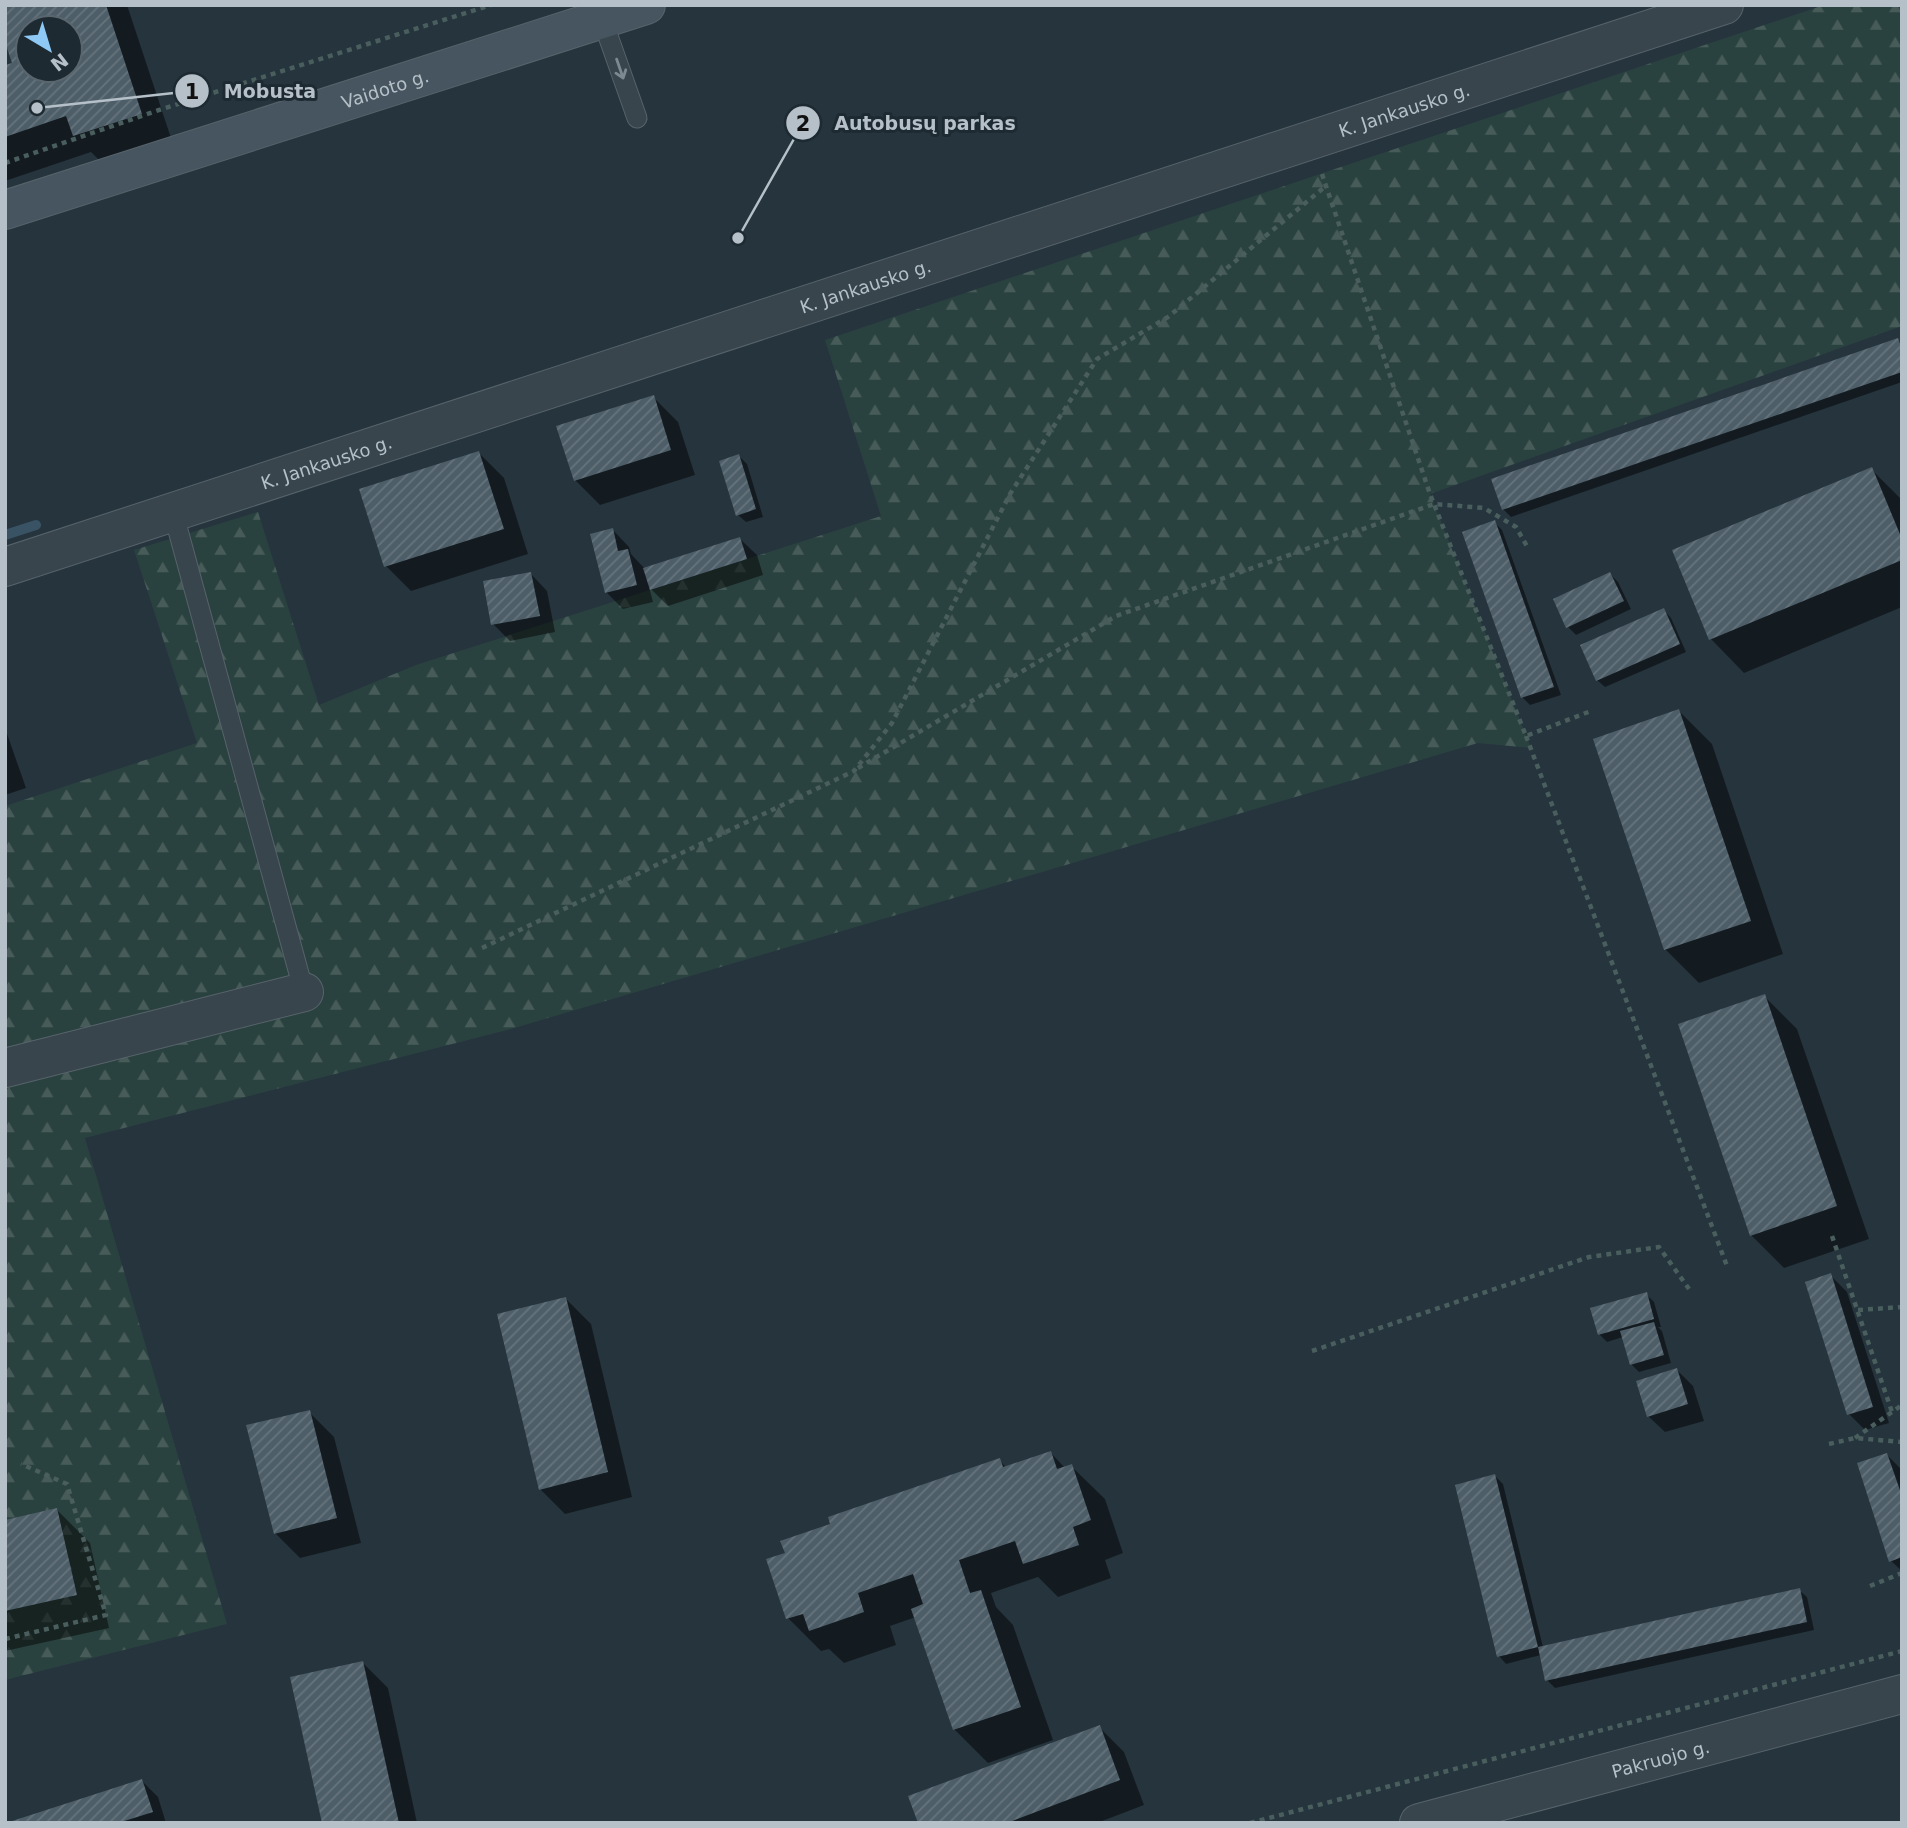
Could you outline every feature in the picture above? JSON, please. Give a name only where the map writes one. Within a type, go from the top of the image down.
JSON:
[{"type":"main road","name":"Vaidoto g.","points":[[5,210],[646,5]]},
{"type":"street","name":"K. Jankausko g.","points":[[5,567],[1724,5]]},
{"type":"street","points":[[5,1068],[304,992]]},
{"type":"street","name":"Pakruojo g.","points":[[1419,1823],[1902,1694]]},
{"type":"lane","points":[[602,19],[637,118]]},
{"type":"lane","points":[[173,512],[304,992]]},
{"type":"path","points":[[5,163],[162,109],[491,5]]},
{"type":"path","points":[[1310,140],[1434,504],[1526,736],[1727,1266]]},
{"type":"path","points":[[854,771],[892,723],[1010,494],[1097,359],[1168,317],[1326,186]]},
{"type":"path","points":[[482,948],[854,771],[1116,616],[1434,504],[1484,508],[1516,527],[1528,548]]},
{"type":"path","points":[[1526,736],[1591,711]]},
{"type":"path","points":[[1832,1236],[1892,1412]]},
{"type":"path","points":[[1312,1351],[1589,1258],[1659,1247],[1689,1289]]},
{"type":"path","points":[[1858,1310],[1902,1307]]},
{"type":"path","points":[[1855,1438],[1902,1405]]},
{"type":"path","points":[[1829,1444],[1855,1438],[1901,1444]]},
{"type":"path","points":[[5,1639],[106,1615],[67,1484],[21,1464]]},
{"type":"path","points":[[1870,1586],[1902,1573]]},
{"type":"path","points":[[1250,1823],[1902,1651]]},
{"type":"green space","points":[[1824,5],[1902,5],[1902,326],[1430,494],[1531,748],[1478,743],[511,1029],[85,1138],[227,1624],[5,1680],[5,806],[197,743],[134,550],[258,512],[319,705],[416,665],[881,516],[825,340]]},
{"type":"building","points":[[5,5],[106,5],[142,114],[73,136],[66,116],[5,137],[5,65],[12,63],[5,42]]},
{"type":"building","points":[[1898,338],[1902,349],[1902,372],[1502,510],[1491,479]]},
{"type":"building","points":[[654,395],[671,450],[574,481],[556,426]]},
{"type":"building","points":[[479,451],[504,529],[384,567],[359,489]]},
{"type":"building","points":[[739,454],[756,509],[736,516],[719,461]]},
{"type":"building","points":[[1872,467],[1902,539],[1902,560],[1709,640],[1672,550]]},
{"type":"building","points":[[1495,520],[1554,687],[1521,698],[1462,532]]},
{"type":"building","points":[[613,528],[618,551],[628,549],[637,585],[605,593],[590,534]]},
{"type":"building","points":[[740,537],[747,559],[650,590],[643,568]]},
{"type":"building","points":[[531,572],[540,616],[491,625],[483,581]]},
{"type":"building","points":[[1610,572],[1624,601],[1566,628],[1553,599]]},
{"type":"building","points":[[1664,608],[1680,644],[1596,681],[1580,645]]},
{"type":"building","points":[[1679,709],[1751,921],[1664,950],[1593,739]]},
{"type":"building","points":[[1765,994],[1837,1206],[1750,1236],[1678,1024]]},
{"type":"building","points":[[1831,1273],[1873,1407],[1847,1415],[1805,1282]]},
{"type":"building","points":[[1647,1292],[1654,1319],[1598,1335],[1590,1308]]},
{"type":"building","points":[[566,1297],[608,1472],[539,1490],[497,1314]]},
{"type":"building","points":[[1654,1322],[1664,1355],[1630,1365],[1620,1331]]},
{"type":"building","points":[[1677,1368],[1688,1404],[1647,1417],[1636,1381]]},
{"type":"building","points":[[310,1410],[337,1518],[274,1534],[246,1425]]},
{"type":"building","points":[[1051,1451],[1057,1469],[1072,1464],[1091,1520],[1073,1527],[1079,1545],[1023,1564],[1015,1541],[959,1560],[970,1593],[981,1590],[1021,1707],[953,1730],[911,1609],[923,1604],[913,1574],[858,1593],[864,1612],[809,1631],[803,1614],[786,1619],[766,1559],[785,1553],[780,1541],[830,1524],[828,1517],[1000,1458],[1003,1467]]},
{"type":"building","points":[[1887,1453],[1902,1496],[1902,1557],[1889,1562],[1857,1463]]},
{"type":"building","points":[[1495,1474],[1538,1647],[1497,1657],[1455,1485]]},
{"type":"building","points":[[57,1508],[77,1595],[5,1611],[5,1520]]},
{"type":"building","points":[[1800,1588],[1807,1622],[1545,1681],[1538,1647]]},
{"type":"building","points":[[363,1661],[399,1823],[322,1823],[290,1677]]},
{"type":"building","points":[[1100,1725],[1120,1780],[1007,1823],[918,1823],[908,1796]]},
{"type":"building","points":[[142,1779],[153,1812],[118,1823],[6,1823]]},
{"type":"waterway","points":[[5,535],[36,525]]},
{"type":"place","name":"Mobusta","points":[[37,108]]},
{"type":"place","name":"Autobusų parkas","points":[[738,238]]}]
